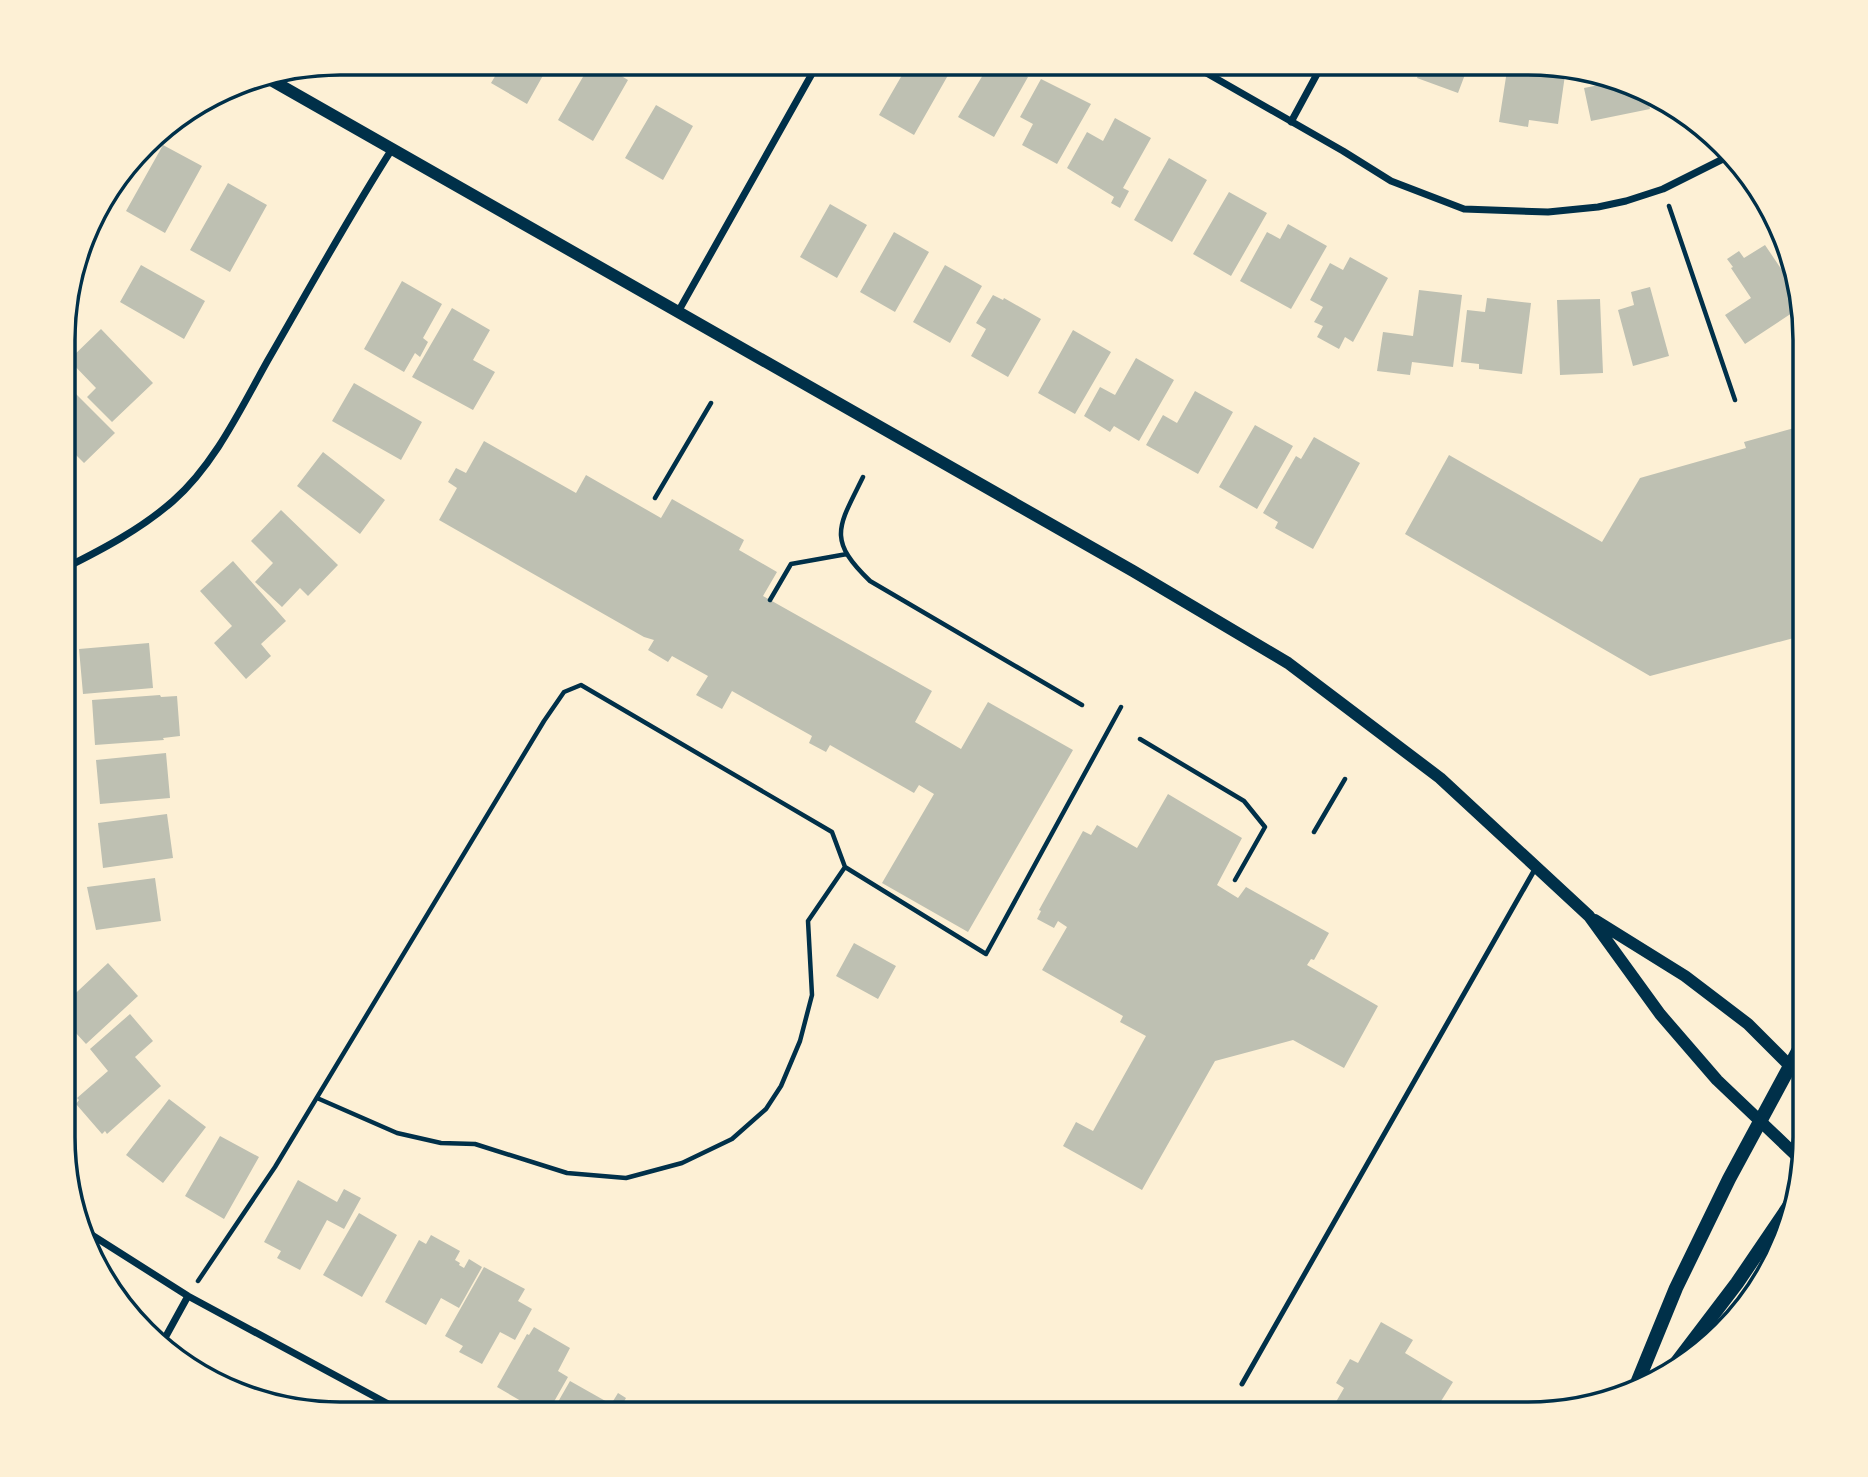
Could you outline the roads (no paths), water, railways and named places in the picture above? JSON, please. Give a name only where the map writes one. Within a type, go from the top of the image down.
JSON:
[{"type":"main road","points":[[1640,1377],[1676,1288],[1759,1122],[1793,1061]]},
{"type":"main road","points":[[1688,1348],[1779,1220]]},
{"type":"street","points":[[678,312],[811,75]]},
{"type":"street","points":[[1210,75],[1391,181],[1464,209],[1548,212],[1598,207],[1663,189],[1721,160]]},
{"type":"street","points":[[1291,122],[1317,75]]},
{"type":"street","points":[[276,83],[1144,577],[1288,663],[1440,778],[1589,916],[1660,1014],[1717,1080],[1792,1152]]},
{"type":"street","points":[[75,563],[138,527],[174,500],[207,462],[352,212],[392,149]]},
{"type":"street","points":[[1589,916],[1685,976],[1748,1024],[1793,1070]]},
{"type":"street","points":[[94,1237],[188,1296],[385,1402]]},
{"type":"street","points":[[166,1336],[188,1296]]},
{"type":"lane","points":[[1242,1384],[1537,867]]}]
